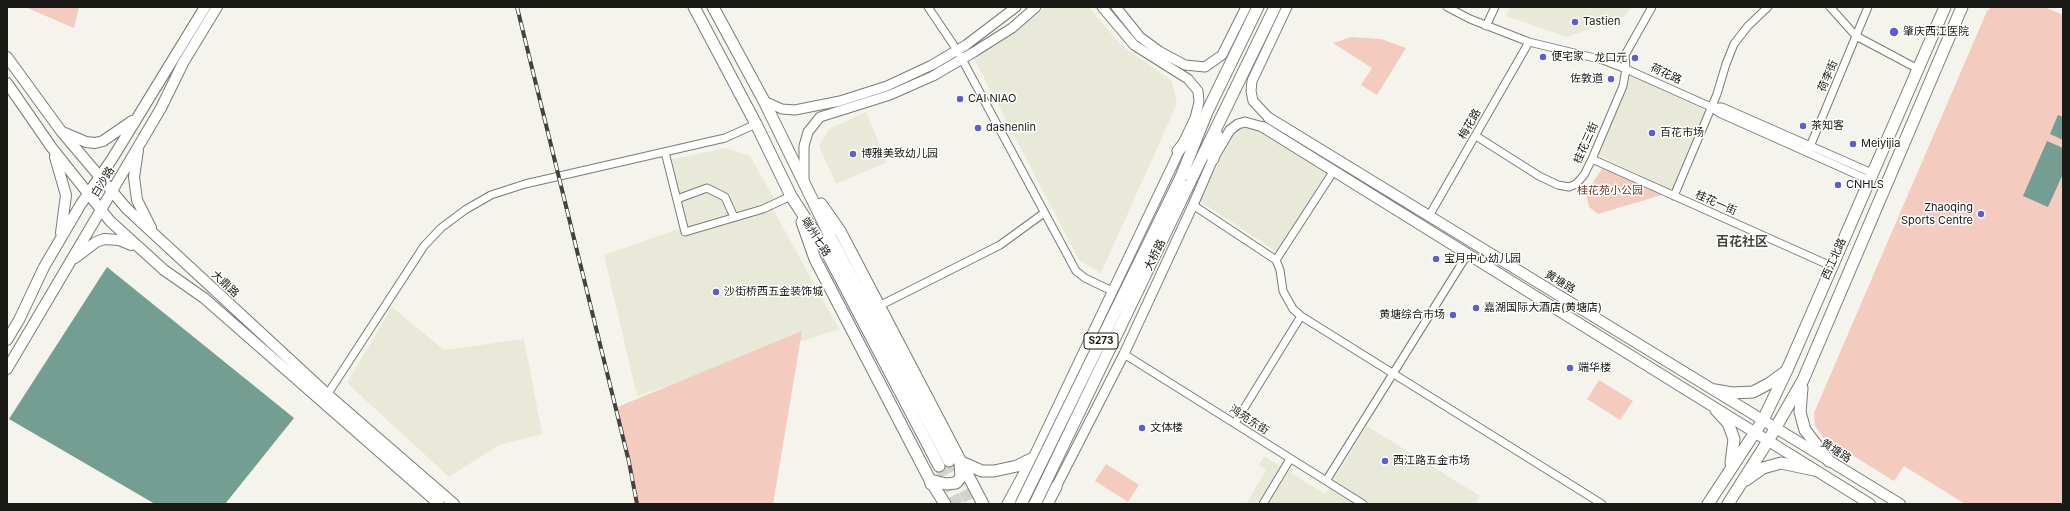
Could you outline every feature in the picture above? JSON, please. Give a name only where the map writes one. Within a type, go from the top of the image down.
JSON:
[{"type":"main road","name":"白沙路","points":[[7,340],[19,320],[44,267],[87,194],[100,177],[205,7]]},
{"type":"main road","name":"白沙路","points":[[7,369],[161,108],[183,63],[217,7]]},
{"type":"main road","name":"端州七路","points":[[694,7],[756,124],[791,196],[824,247],[949,462]]},
{"type":"main road","name":"端州七路","points":[[713,7],[764,101],[831,238],[949,462]]},
{"type":"main road","name":"大桥路","points":[[1021,504],[1181,177],[1208,112],[1258,7]]},
{"type":"main road","name":"大桥路","points":[[1035,504],[1275,7]]},
{"type":"main road","name":"西江北路","points":[[1712,502],[1728,472],[1763,420],[1787,370],[1830,266],[1945,7]]},
{"type":"main road","name":"西江北路","points":[[1728,504],[1768,442],[1803,380],[1962,7]]},
{"type":"main road","name":"大鼎路","points":[[7,57],[62,131],[127,209],[327,394],[454,504]]},
{"type":"main road","points":[[7,83],[52,148],[100,210],[142,251],[164,270],[204,298],[321,403],[438,504]]},
{"type":"main road","points":[[1178,151],[1208,112]]},
{"type":"main road","points":[[62,131],[86,142],[95,143],[104,141],[137,117]]},
{"type":"main road","points":[[1213,159],[1221,118]]},
{"type":"main road","name":"黄塘路","points":[[1269,118],[1900,504]]},
{"type":"main road","points":[[1263,128],[1864,502]]},
{"type":"main road","points":[[138,145],[134,176],[137,200],[153,234]]},
{"type":"main road","points":[[52,148],[66,195],[61,239]]},
{"type":"main road","points":[[804,181],[840,231],[879,306],[949,462],[961,477],[956,482],[946,484],[930,480]]},
{"type":"main road","points":[[797,206],[815,258],[930,480],[945,504]]},
{"type":"main road","points":[[72,261],[96,242],[104,239],[119,240],[142,251]]},
{"type":"main road","points":[[1796,346],[1815,351]]},
{"type":"main road","points":[[1715,390],[1732,393],[1753,392],[1770,384],[1787,370]]},
{"type":"main road","points":[[1803,380],[1799,401],[1802,420],[1810,439],[1829,461]]},
{"type":"main road","points":[[1716,410],[1728,423],[1734,439],[1734,455],[1728,472]]},
{"type":"main road","points":[[949,462],[982,471],[994,471],[1017,466],[1035,454]]},
{"type":"main road","points":[[1008,504],[1035,454]]},
{"type":"main road","points":[[949,462],[983,504]]},
{"type":"main road","points":[[1740,484],[1763,468],[1777,464],[1791,464],[1814,470]]},
{"type":"main road","points":[[930,480],[936,504]]},
{"type":"main road","points":[[1047,504],[1056,487]]},
{"type":"main road","points":[[1052,504],[1056,487]]},
{"type":"street","points":[[928,7],[957,50],[1076,271],[1085,278],[1112,291]]},
{"type":"street","points":[[764,101],[782,109],[795,110],[840,102],[887,86],[932,65],[957,50],[1016,7]]},
{"type":"street","points":[[804,181],[804,146],[808,132],[820,117],[890,95],[933,76],[1012,28],[1036,7]]},
{"type":"street","points":[[1065,469],[1061,472],[1045,468],[1035,454],[1195,118],[1199,102],[1198,91],[1188,79],[1134,45],[1102,7]]},
{"type":"street","points":[[1116,7],[1140,37],[1159,51],[1185,66],[1204,67],[1222,55],[1247,7]]},
{"type":"street","points":[[1235,55],[1247,7]]},
{"type":"street","points":[[1269,118],[1253,101],[1250,91],[1257,69],[1287,7]]},
{"type":"street","name":"荷花路","points":[[1447,7],[1486,26],[1529,42],[1603,60],[1626,69],[1711,107],[1719,113],[1809,149],[1870,176]]},
{"type":"street","points":[[1486,26],[1495,7]]},
{"type":"street","name":"桂花三街","points":[[1476,136],[1539,176],[1569,187],[1576,184],[1584,175],[1592,159],[1623,86],[1626,69],[1625,55],[1652,7]]},
{"type":"street","points":[[1674,196],[1711,107],[1734,44],[1748,26],[1768,7]]},
{"type":"street","points":[[1830,7],[1856,36],[1918,69]]},
{"type":"street","name":"荷李街","points":[[1809,149],[1868,7]]},
{"type":"street","name":"梅花路","points":[[1429,216],[1529,42]]},
{"type":"street","points":[[1256,46],[1257,69]]},
{"type":"street","points":[[1056,487],[1124,354],[1213,159],[1230,130],[1238,124],[1245,122],[1263,128]]},
{"type":"street","points":[[321,403],[424,246],[441,228],[465,210],[491,195],[525,184],[724,138],[756,124]]},
{"type":"street","points":[[665,152],[685,232],[763,209],[791,196]]},
{"type":"street","name":"桂花一街","points":[[1592,159],[1830,266]]},
{"type":"street","points":[[1276,260],[1333,172]]},
{"type":"street","points":[[676,199],[708,188],[725,197],[734,217]]},
{"type":"street","points":[[1193,205],[1276,260],[1280,270],[1284,291],[1293,309],[1301,316],[1602,504]]},
{"type":"street","points":[[879,306],[1000,245],[1044,213]]},
{"type":"street","points":[[1326,481],[1467,255]]},
{"type":"street","points":[[1235,423],[1301,316]]},
{"type":"street","name":"鸿苑东街","points":[[1124,354],[1363,504]]},
{"type":"street","points":[[1263,504],[1290,459]]},
{"type":"street","points":[[1348,504],[1352,497]]},
{"type":"shaded area","points":[[1046,7],[1089,7],[1121,45],[1172,81],[1177,104],[1101,273],[1079,260],[974,59]]},
{"type":"shaded area","points":[[1510,7],[1631,7],[1624,17],[1567,37],[1506,16]]},
{"type":"shaded area","name":"百花市场","points":[[1630,75],[1707,111],[1673,192],[1597,154]]},
{"type":"shaded area","name":"博雅美致幼儿园","points":[[866,112],[887,162],[836,184],[819,146],[829,129]]},
{"type":"shaded area","points":[[1254,125],[1330,168],[1277,252],[1200,201],[1230,139],[1235,132],[1243,127]]},
{"type":"shaded area","points":[[726,148],[750,156],[775,200],[737,212],[727,196],[708,188],[679,198],[668,160]]},
{"type":"shaded area","name":"沙街桥西五金装饰城","points":[[706,191],[723,200],[733,222],[773,209],[839,329],[637,396],[604,255],[687,226],[681,202]]},
{"type":"shaded area","points":[[392,307],[444,350],[524,339],[542,434],[499,445],[449,477],[347,383]]},
{"type":"shaded area","name":"西江路五金市场","points":[[1367,426],[1480,496],[1475,504],[1246,504],[1266,470],[1259,465],[1264,456],[1325,494]]},
{"type":"green space","points":[[25,7],[79,7],[74,28]]},
{"type":"green space","name":"Zhaoqing Sports Centre","points":[[1992,7],[2044,7],[2063,15],[2063,504],[1965,504],[1904,466],[1894,481],[1823,437],[1815,426],[1814,413],[1987,11]]},
{"type":"green space","points":[[1351,37],[1381,39],[1406,48],[1377,95],[1361,85],[1372,68],[1333,43]]},
{"type":"green space","name":"桂花苑小公园","points":[[1603,167],[1665,194],[1598,214],[1589,207],[1586,193]]},
{"type":"green space","points":[[802,331],[773,504],[637,504],[629,462],[615,408]]},
{"type":"green space","points":[[1599,380],[1633,401],[1620,420],[1587,399]]},
{"type":"green space","points":[[1106,464],[1139,485],[1128,502],[1095,481]]},
{"type":"water","points":[[2058,115],[2063,117],[2063,140],[2050,134]]},
{"type":"water","points":[[2047,141],[2063,148],[2063,174],[2048,207],[2023,196]]},
{"type":"water","points":[[107,267],[294,418],[225,504],[155,504],[9,419]]},
{"type":"tunnel","points":[[949,461],[971,504]]},
{"type":"tunnel","points":[[939,466],[958,504]]},
{"type":"railway","points":[[517,7],[629,462],[637,504]]},
{"type":"place","name":"Tastien","points":[[1575,22]]},
{"type":"place","name":"肇庆西江医院","points":[[1894,32]]},
{"type":"place","name":"便宅家","points":[[1543,57]]},
{"type":"place","name":"龙口元","points":[[1635,58]]},
{"type":"place","name":"佐敦道","points":[[1611,79]]},
{"type":"place","name":"CAI NIAO","points":[[960,99]]},
{"type":"place","name":"茶知客","points":[[1803,126]]},
{"type":"place","name":"dashenlin","points":[[978,128]]},
{"type":"place","name":"百花市场","points":[[1652,133]]},
{"type":"place","name":"Meiyijia","points":[[1853,144]]},
{"type":"place","name":"博雅美致幼儿园","points":[[853,154]]},
{"type":"place","name":"CNHLS","points":[[1838,185]]},
{"type":"place","name":"Zhaoqing Sports Centre","points":[[1981,214]]},
{"type":"place","name":"宝月中心幼儿园","points":[[1436,259]]},
{"type":"place","name":"沙街桥西五金装饰城","points":[[716,292]]},
{"type":"place","name":"嘉湖国际大酒店(黄塘店)","points":[[1476,308]]},
{"type":"place","name":"黄塘综合市场","points":[[1453,315]]},
{"type":"place","name":"端华楼","points":[[1570,368]]},
{"type":"place","name":"文体楼","points":[[1142,428]]},
{"type":"place","name":"西江路五金市场","points":[[1385,461]]},
{"type":"district","name":"百花社区","points":[[1742,242]]}]
